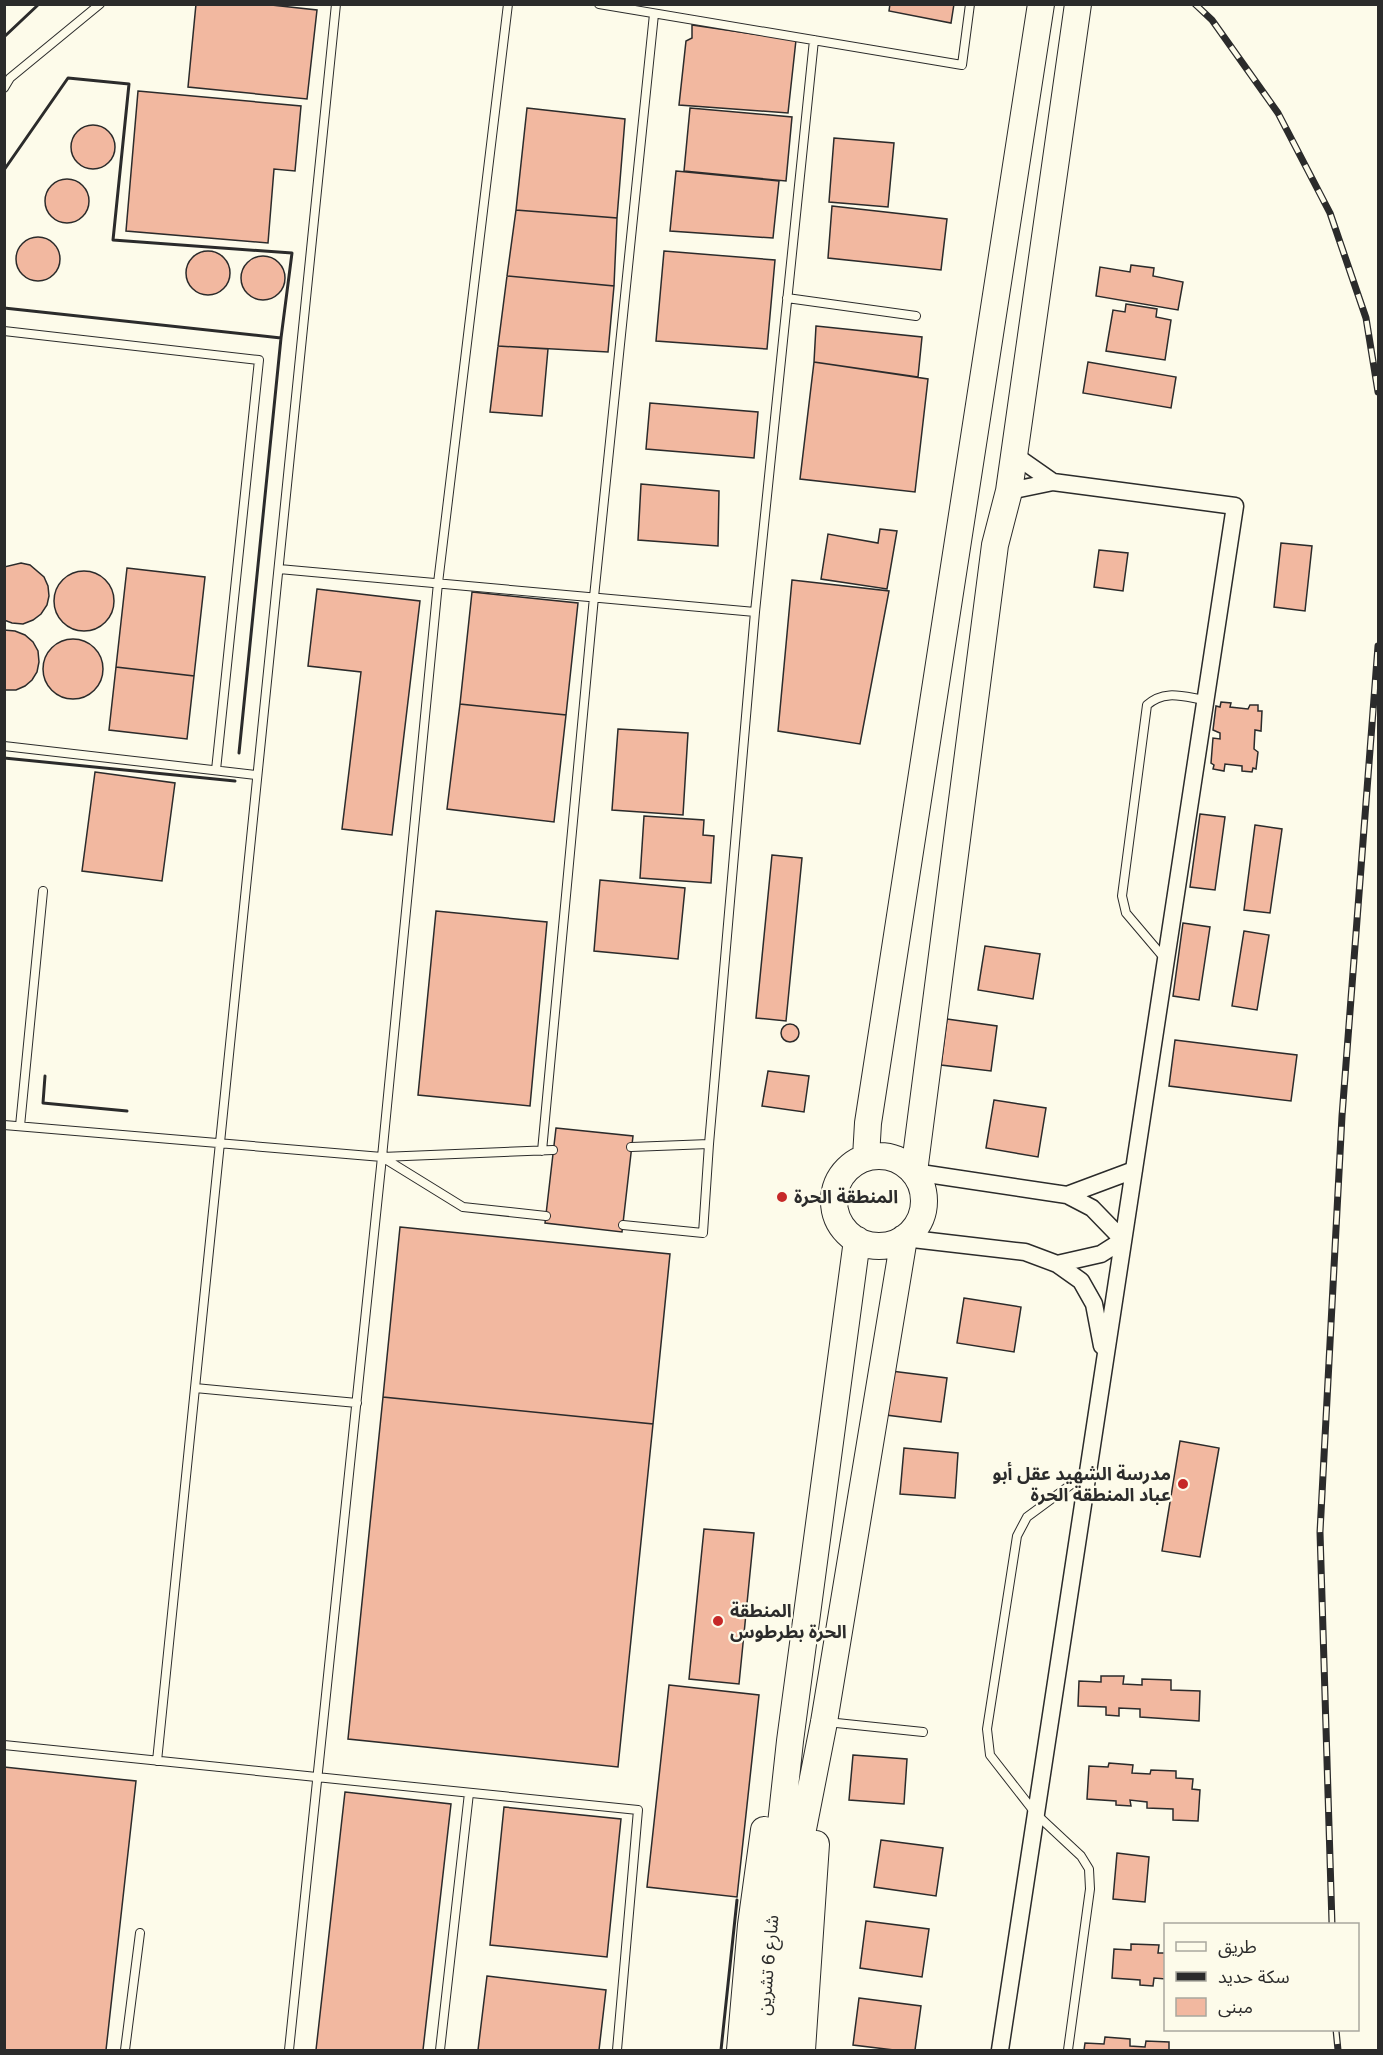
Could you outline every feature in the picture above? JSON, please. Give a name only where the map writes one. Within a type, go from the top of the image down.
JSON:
[{"type":"main road","points":[[866,1157],[868,1123],[1041,4]]},
{"type":"main road","points":[[914,1172],[995,545],[1009,491],[1078,4]]},
{"type":"main road","points":[[884,1156],[900,1161],[914,1172],[922,1187],[924,1201],[915,1228],[904,1238],[889,1244],[872,1245],[856,1240],[845,1230],[837,1218],[834,1203],[836,1188],[842,1174],[852,1164],[866,1157],[884,1156]]},
{"type":"main road","points":[[785,1880],[802,1834],[821,1734],[904,1238]]},
{"type":"main road","points":[[785,1880],[790,1741],[856,1240]]},
{"type":"main road","points":[[802,2050],[814,1887],[821,1734]]},
{"type":"main road","points":[[740,2050],[750,1925],[763,1833],[778,1766],[790,1741]]},
{"type":"main road","name":"شارع 6 تشرين","points":[[761,2050],[785,1880]]},
{"type":"main road","name":"شارع 6 تشرين","points":[[783,2050],[785,1880]]},
{"type":"street","points":[[1013,454],[1053,482]]},
{"type":"street","points":[[1000,2050],[1235,506],[1053,482],[1009,491]]},
{"type":"street","points":[[1067,1195],[1134,1170]]},
{"type":"street","points":[[914,1172],[1067,1195],[1092,1208],[1124,1240]]},
{"type":"street","points":[[904,1238],[1025,1252],[1057,1264],[1081,1281],[1094,1304],[1101,1331],[1104,1366]]},
{"type":"street","points":[[1057,1264],[1101,1254],[1124,1240]]},
{"type":"lane","points":[[4,88],[10,78],[100,4]]},
{"type":"lane","points":[[157,1761],[336,4]]},
{"type":"lane","points":[[288,2050],[357,1403],[438,583],[508,4]]},
{"type":"lane","points":[[599,4],[962,65],[970,4]]},
{"type":"lane","points":[[542,1151],[594,597],[654,14]]},
{"type":"lane","points":[[623,1225],[703,1233],[755,612],[814,40]]},
{"type":"lane","points":[[787,298],[916,316]]},
{"type":"lane","points":[[4,332],[259,360],[216,770]]},
{"type":"lane","points":[[279,569],[755,612]]},
{"type":"lane","points":[[1166,960],[1126,913],[1122,896],[1147,705],[1156,697],[1166,694],[1206,700]]},
{"type":"lane","points":[[4,746],[256,775]]},
{"type":"lane","points":[[20,1126],[44,891]]},
{"type":"lane","points":[[4,1125],[382,1157],[553,1150]]},
{"type":"lane","points":[[631,1147],[709,1144]]},
{"type":"lane","points":[[382,1157],[463,1207],[546,1216]]},
{"type":"lane","points":[[195,1388],[357,1403]]},
{"type":"lane","points":[[1068,2050],[1090,1889],[1089,1869],[1081,1856],[1036,1814],[990,1755],[987,1730],[1017,1536],[1027,1517],[1088,1472]]},
{"type":"lane","points":[[821,1734],[923,1732]]},
{"type":"lane","points":[[4,1745],[638,1810],[617,2050]]},
{"type":"lane","points":[[440,2050],[469,1793]]},
{"type":"lane","points":[[126,2050],[140,1933]]},
{"type":"building","points":[[196,4],[262,4],[317,10],[307,99],[188,87]]},
{"type":"building","points":[[890,4],[954,4],[951,23],[889,11]]},
{"type":"building","points":[[692,25],[796,40],[788,113],[679,105],[686,41],[692,38]]},
{"type":"building","points":[[138,91],[301,106],[295,171],[274,169],[268,243],[126,231]]},
{"type":"building","points":[[527,108],[625,119],[617,218],[516,210]]},
{"type":"building","points":[[690,108],[792,117],[786,181],[684,171]]},
{"type":"building","points":[[93,125],[102,126],[109,131],[114,138],[114,156],[109,163],[102,168],[93,169],[84,168],[77,163],[72,156],[71,147],[72,138],[77,131],[84,126]]},
{"type":"building","points":[[834,138],[894,143],[888,207],[829,202]]},
{"type":"building","points":[[676,171],[779,181],[773,238],[670,231]]},
{"type":"building","points":[[67,179],[83,185],[89,201],[83,217],[67,223],[51,217],[45,201],[51,185]]},
{"type":"building","points":[[832,206],[947,219],[941,270],[828,258]]},
{"type":"building","points":[[516,210],[617,218],[614,286],[507,276]]},
{"type":"building","points":[[38,237],[47,238],[54,243],[59,250],[59,268],[54,275],[47,280],[38,281],[29,280],[22,275],[17,268],[16,259],[17,250],[22,243],[29,238]]},
{"type":"building","points":[[208,251],[217,252],[224,257],[229,264],[229,282],[224,289],[217,294],[208,295],[199,294],[192,289],[187,282],[186,273],[187,264],[192,257],[199,252]]},
{"type":"building","points":[[664,251],[775,260],[767,349],[656,341]]},
{"type":"building","points":[[263,256],[272,257],[279,262],[284,269],[284,287],[279,294],[272,299],[263,300],[254,299],[247,294],[242,287],[241,278],[242,269],[247,262],[254,257]]},
{"type":"building","points":[[1131,265],[1154,268],[1153,276],[1183,282],[1178,310],[1096,296],[1100,267],[1130,272]]},
{"type":"building","points":[[507,276],[614,286],[608,352],[498,346]]},
{"type":"building","points":[[1126,304],[1157,309],[1156,317],[1171,320],[1165,360],[1106,351],[1113,310],[1125,312]]},
{"type":"building","points":[[816,326],[922,337],[918,377],[814,362]]},
{"type":"building","points":[[498,346],[548,349],[542,416],[490,412]]},
{"type":"building","points":[[814,362],[928,379],[915,492],[800,479]]},
{"type":"building","points":[[1088,362],[1176,377],[1171,408],[1083,393]]},
{"type":"building","points":[[650,403],[758,412],[754,458],[646,449]]},
{"type":"building","points":[[641,484],[719,491],[718,546],[638,540]]},
{"type":"building","points":[[880,529],[897,531],[887,589],[821,579],[828,534],[878,543]]},
{"type":"building","points":[[1281,543],[1312,546],[1305,611],[1274,607]]},
{"type":"building","points":[[1099,550],[1128,553],[1123,591],[1094,587]]},
{"type":"building","points":[[21,563],[30,565],[44,577],[49,596],[47,605],[41,614],[23,624],[4,620],[4,567]]},
{"type":"building","points":[[127,568],[205,577],[194,676],[116,667]]},
{"type":"building","points":[[78,571],[90,571],[101,576],[109,584],[114,601],[112,613],[101,626],[90,631],[78,631],[67,626],[59,618],[54,607],[54,595],[59,584],[67,576]]},
{"type":"building","points":[[792,580],[889,591],[860,744],[778,731]]},
{"type":"building","points":[[317,589],[420,601],[392,835],[342,829],[361,672],[308,666]]},
{"type":"building","points":[[472,592],[578,603],[566,715],[460,704]]},
{"type":"building","points":[[4,630],[25,635],[38,651],[37,672],[25,686],[16,690],[4,690]]},
{"type":"building","points":[[67,639],[79,639],[90,644],[98,652],[103,669],[101,681],[90,694],[79,699],[67,699],[56,694],[48,686],[43,675],[43,663],[48,652],[56,644]]},
{"type":"building","points":[[116,667],[194,676],[187,739],[109,730]]},
{"type":"building","points":[[1221,702],[1231,703],[1230,707],[1248,709],[1250,705],[1258,705],[1258,711],[1262,711],[1261,731],[1255,730],[1254,749],[1258,752],[1256,769],[1253,768],[1252,772],[1242,771],[1242,766],[1225,764],[1224,771],[1213,769],[1214,765],[1211,763],[1213,738],[1220,739],[1220,733],[1213,730],[1216,706],[1220,707]]},
{"type":"building","points":[[460,704],[566,715],[554,822],[447,809]]},
{"type":"building","points":[[618,729],[688,733],[683,815],[612,810]]},
{"type":"building","points":[[95,772],[175,783],[162,881],[82,871]]},
{"type":"building","points":[[1200,814],[1225,817],[1215,890],[1190,887]]},
{"type":"building","points":[[644,816],[704,820],[703,835],[714,836],[711,883],[640,878]]},
{"type":"building","points":[[1255,825],[1282,829],[1270,913],[1244,910]]},
{"type":"building","points":[[772,855],[802,858],[786,1021],[756,1018]]},
{"type":"building","points":[[600,880],[685,888],[678,959],[594,951]]},
{"type":"building","points":[[436,911],[547,922],[530,1106],[418,1095]]},
{"type":"building","points":[[1183,923],[1210,927],[1199,1000],[1173,996]]},
{"type":"building","points":[[1244,931],[1269,935],[1257,1010],[1232,1006]]},
{"type":"building","points":[[985,946],[1040,954],[1033,999],[978,990]]},
{"type":"building","points":[[947,1019],[997,1026],[991,1071],[941,1065]]},
{"type":"building","points":[[786,1024],[794,1024],[799,1029],[797,1040],[786,1042],[781,1037],[781,1029]]},
{"type":"building","points":[[1175,1040],[1297,1055],[1291,1101],[1169,1086]]},
{"type":"building","points":[[768,1071],[809,1076],[804,1112],[762,1106]]},
{"type":"building","points":[[994,1100],[1046,1108],[1038,1157],[986,1148]]},
{"type":"building","points":[[556,1128],[633,1136],[622,1232],[545,1223]]},
{"type":"building","points":[[400,1227],[670,1254],[653,1424],[383,1397]]},
{"type":"building","points":[[964,1298],[1021,1307],[1014,1352],[957,1343]]},
{"type":"building","points":[[891,1371],[947,1378],[941,1422],[886,1415]]},
{"type":"building","points":[[383,1397],[653,1424],[618,1767],[348,1739]]},
{"type":"building","points":[[1180,1441],[1219,1448],[1200,1557],[1162,1551]]},
{"type":"building","points":[[904,1448],[958,1453],[955,1498],[900,1494]]},
{"type":"building","points":[[704,1529],[754,1533],[739,1684],[689,1679]]},
{"type":"building","points":[[1101,1676],[1124,1676],[1123,1684],[1142,1685],[1142,1679],[1171,1680],[1171,1690],[1200,1691],[1199,1721],[1140,1717],[1140,1709],[1119,1708],[1119,1716],[1106,1715],[1106,1707],[1078,1706],[1079,1681],[1101,1682]]},
{"type":"building","points":[[669,1685],[759,1695],[737,1897],[647,1887]]},
{"type":"building","points":[[853,1755],[907,1759],[904,1804],[849,1800]]},
{"type":"building","points":[[1109,1763],[1133,1765],[1132,1773],[1150,1774],[1151,1770],[1176,1771],[1176,1778],[1193,1779],[1192,1789],[1200,1790],[1198,1821],[1173,1820],[1173,1809],[1147,1808],[1147,1802],[1130,1800],[1131,1806],[1116,1805],[1116,1801],[1087,1799],[1089,1766],[1108,1767]]},
{"type":"building","points":[[4,1767],[136,1781],[106,2050],[4,2050]]},
{"type":"building","points":[[345,1792],[451,1804],[423,2050],[316,2050]]},
{"type":"building","points":[[504,1807],[621,1819],[607,1957],[490,1945]]},
{"type":"building","points":[[881,1840],[943,1848],[936,1896],[874,1887]]},
{"type":"building","points":[[1117,1853],[1149,1857],[1145,1902],[1113,1899]]},
{"type":"building","points":[[866,1921],[929,1929],[922,1977],[860,1968]]},
{"type":"building","points":[[1131,1944],[1159,1945],[1158,1953],[1164,1953],[1164,1979],[1154,1978],[1153,1986],[1140,1985],[1140,1980],[1112,1978],[1114,1949],[1131,1950]]},
{"type":"building","points":[[487,1976],[606,1990],[599,2050],[478,2050]]},
{"type":"building","points":[[859,1998],[921,2006],[915,2050],[853,2045]]},
{"type":"building","points":[[1105,2037],[1130,2039],[1130,2046],[1145,2047],[1146,2041],[1169,2042],[1169,2050],[1084,2050],[1085,2043],[1104,2044]]},
{"type":"railway","points":[[1195,4],[1212,20],[1278,113],[1330,213],[1366,318],[1378,392]]},
{"type":"railway","points":[[1332,1923],[1320,1532],[1342,1116],[1378,646]]},
{"type":"railway","points":[[1336,2031],[1338,2050]]},
{"type":"wall","points":[[4,37],[39,4]]},
{"type":"wall","points":[[4,170],[68,78],[129,84],[113,240],[292,253],[281,338]]},
{"type":"wall","points":[[4,308],[281,338],[239,753]]},
{"type":"wall","points":[[4,758],[235,781]]},
{"type":"wall","points":[[45,1076],[43,1103],[127,1111]]},
{"type":"wall","points":[[721,2050],[737,1900]]},
{"type":"place","name":"المنطقة الحرة","points":[[782,1197]]},
{"type":"place","name":"مدرسة الشهيد عقل أبو عباد المنطقة الحرة","points":[[1183,1484]]},
{"type":"place","name":"المنطقة الحرة بطرطوس","points":[[718,1621]]}]
